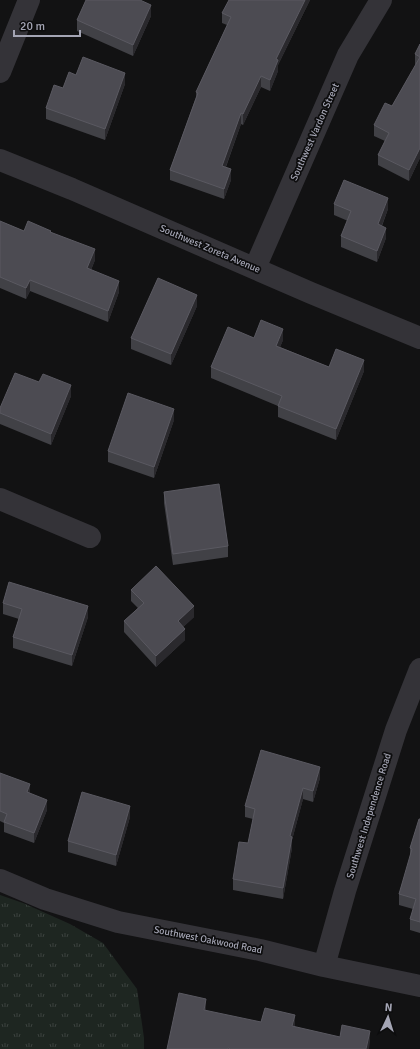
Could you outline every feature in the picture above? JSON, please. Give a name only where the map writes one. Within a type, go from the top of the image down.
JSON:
[{"type":"street","points":[[0,72],[29,0]]},
{"type":"street","name":"Southwest Vardon Street","points":[[255,268],[348,55],[381,0]]},
{"type":"street","name":"Southwest Zoreta Avenue","points":[[0,160],[72,189],[420,338]]},
{"type":"street","points":[[0,499],[90,537]]},
{"type":"street","name":"Southwest Independence Road","points":[[324,966],[345,891],[396,730],[420,669]]},
{"type":"street","name":"Southwest Oakwood Road","points":[[0,880],[45,899],[118,922],[260,950],[324,966],[420,986]]},
{"type":"green space","points":[[0,895],[23,903],[70,924],[103,943],[137,989],[144,1038],[144,1049],[0,1049]]},
{"type":"building","points":[[86,0],[140,0],[151,5],[133,45],[77,20]]},
{"type":"building","points":[[229,0],[305,0],[276,59],[278,60],[270,80],[261,76],[243,114],[241,113],[222,166],[231,169],[224,189],[170,170],[198,93],[196,92],[231,17],[222,13]]},
{"type":"building","points":[[420,44],[420,57],[415,54]]},
{"type":"building","points":[[83,57],[125,73],[105,129],[46,108],[54,85],[63,88],[69,72],[76,75]]},
{"type":"building","points":[[420,57],[420,148],[409,170],[378,155],[389,133],[374,125],[385,103],[392,106]]},
{"type":"building","points":[[344,180],[388,198],[378,224],[386,228],[377,251],[341,236],[351,211],[334,204]]},
{"type":"building","points":[[0,221],[24,231],[28,221],[51,231],[50,232],[95,249],[87,268],[119,281],[108,311],[30,280],[26,288],[0,277]]},
{"type":"building","points":[[158,278],[197,295],[171,354],[131,338]]},
{"type":"building","points":[[261,320],[283,329],[276,346],[329,367],[336,349],[364,360],[336,429],[278,406],[282,396],[211,367],[228,327],[254,338]]},
{"type":"building","points":[[15,373],[39,382],[43,374],[71,385],[51,434],[0,413],[0,408]]},
{"type":"building","points":[[128,393],[174,409],[154,467],[108,451]]},
{"type":"building","points":[[219,484],[228,546],[173,554],[164,492]]},
{"type":"building","points":[[156,566],[194,606],[178,621],[185,629],[156,656],[124,621],[144,603],[131,590]]},
{"type":"building","points":[[9,582],[88,606],[72,655],[13,637],[22,609],[3,603]]},
{"type":"building","points":[[261,750],[320,767],[313,791],[303,788],[290,836],[292,837],[283,888],[233,879],[239,842],[248,843],[255,809],[245,806]]},
{"type":"building","points":[[0,773],[30,784],[27,792],[47,800],[34,833],[4,822],[7,814],[0,811]]},
{"type":"building","points":[[82,792],[130,806],[116,855],[68,841]]},
{"type":"building","points":[[419,819],[420,922],[410,919],[416,899],[399,894],[412,849],[410,848]]},
{"type":"building","points":[[179,993],[206,999],[204,1010],[261,1022],[265,1008],[295,1015],[292,1026],[340,1037],[342,1025],[370,1031],[366,1049],[167,1049]]}]
